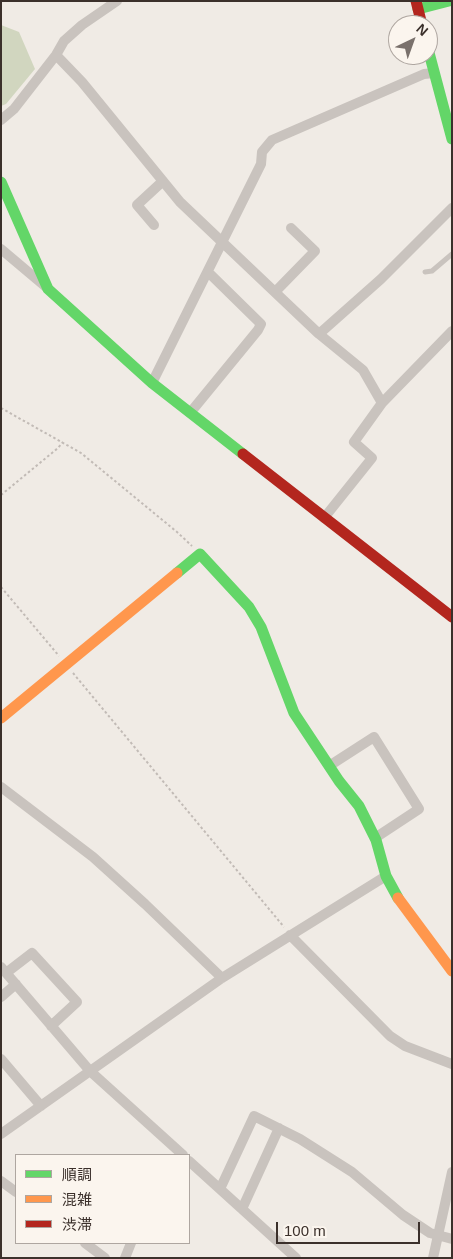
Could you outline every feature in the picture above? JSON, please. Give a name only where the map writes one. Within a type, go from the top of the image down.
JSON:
[{"type":"street","points":[[1,120],[14,109],[56,55],[64,41],[82,25],[117,1]]},
{"type":"street","points":[[417,5],[449,1]]},
{"type":"street","points":[[56,55],[82,82],[180,202],[319,334],[363,370],[382,403]]},
{"type":"street","points":[[432,65],[452,139]]},
{"type":"street","points":[[152,383],[261,164],[262,152],[272,140],[424,74],[434,73]]},
{"type":"street","points":[[154,226],[137,205],[163,181]]},
{"type":"street","points":[[1,182],[48,289]]},
{"type":"street","points":[[319,334],[381,279],[452,208]]},
{"type":"street","points":[[275,292],[315,251],[291,228]]},
{"type":"street","points":[[1,250],[48,289],[152,383],[452,617]]},
{"type":"street","points":[[190,413],[258,330],[260,324],[208,272]]},
{"type":"street","points":[[324,518],[372,458],[354,442],[382,403],[452,330]]},
{"type":"street","points":[[1,718],[200,554],[249,608],[260,627],[294,713],[329,766],[359,806],[375,838],[386,876],[402,905],[452,971]]},
{"type":"street","points":[[329,766],[374,737],[418,809],[375,838]]},
{"type":"street","points":[[1,787],[22,801],[93,857],[222,978]]},
{"type":"street","points":[[1,1134],[222,978],[386,876]]},
{"type":"street","points":[[290,935],[390,1036],[405,1046],[452,1064]]},
{"type":"street","points":[[51,1026],[77,1002],[32,953],[4,970],[51,1026],[90,1071],[177,1153]]},
{"type":"street","points":[[1,997],[16,984]]},
{"type":"street","points":[[1,1059],[41,1106]]},
{"type":"street","points":[[220,1190],[254,1116],[300,1139],[352,1172],[403,1215],[430,1233],[452,1238]]},
{"type":"street","points":[[242,1209],[278,1128]]},
{"type":"street","points":[[190,1162],[296,1258]]},
{"type":"street","points":[[433,1258],[452,1172]]},
{"type":"street","points":[[1,1181],[15,1191]]},
{"type":"street","points":[[86,1244],[105,1258]]},
{"type":"street","points":[[124,1258],[131,1244]]},
{"type":"lane","points":[[425,272],[432,271],[452,254]]},
{"type":"path","points":[[1,408],[81,453],[177,532],[200,554]]},
{"type":"path","points":[[1,496],[63,442]]},
{"type":"path","points":[[1,587],[290,935]]},
{"type":"green space","points":[[1,25],[19,32],[35,69],[6,104],[1,106]]},
{"type":"traffic: fast","points":[[418,9],[449,1]]},
{"type":"traffic: fast","points":[[432,65],[452,139]]},
{"type":"traffic: fast","points":[[1,182],[48,289],[152,383],[243,454]]},
{"type":"traffic: fast","points":[[177,573],[200,554],[249,607],[261,627],[294,713],[339,781],[359,806],[376,840],[386,876],[398,898]]},
{"type":"traffic: slow","points":[[1,718],[177,573]]},
{"type":"traffic: slow","points":[[398,898],[452,971]]},
{"type":"traffic: jam","points":[[416,1],[420,15]]},
{"type":"traffic: jam","points":[[243,454],[452,617]]}]
